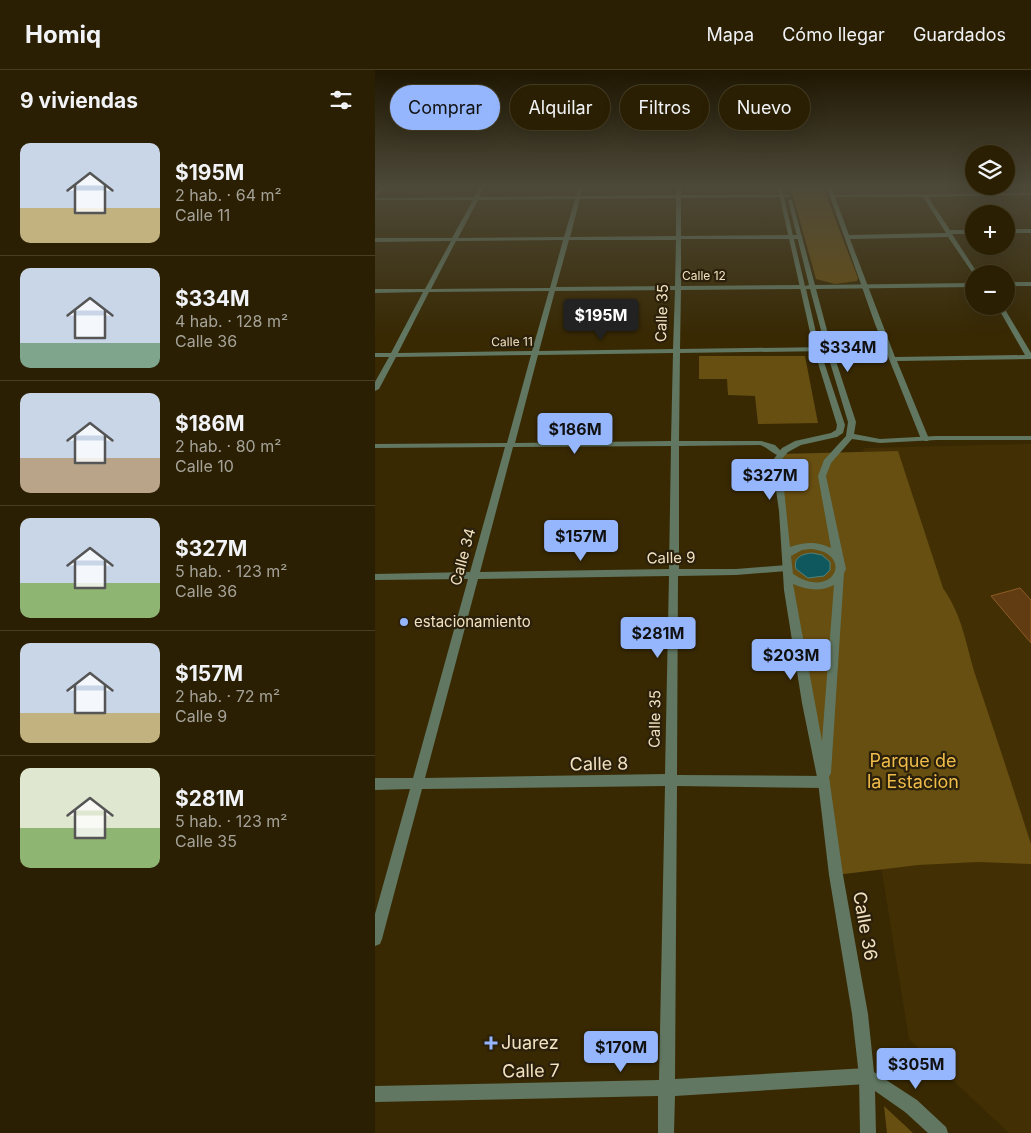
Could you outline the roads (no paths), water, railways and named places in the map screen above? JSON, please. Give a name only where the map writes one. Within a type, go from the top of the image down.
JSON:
[{"type":"street","points":[[375,389],[457,235]]},
{"type":"street","name":"Calle 34","points":[[375,938],[568,235]]},
{"type":"street","name":"Calle 35","points":[[666,1133],[669,780],[676,352],[679,288],[678,235]]},
{"type":"street","points":[[925,439],[892,359],[848,237],[928,235]]},
{"type":"street","points":[[948,235],[969,265]]},
{"type":"street","points":[[375,240],[796,237]]},
{"type":"street","points":[[796,237],[852,422],[850,436],[823,468],[822,476],[841,569],[840,575],[831,583],[816,587],[800,584],[788,572],[777,460],[780,454],[794,445],[834,435],[839,431],[841,425],[817,350],[802,287],[796,237]]},
{"type":"street","points":[[1015,284],[1031,284]]},
{"type":"street","name":"Calle 12","points":[[375,291],[965,285]]},
{"type":"street","points":[[1005,315],[1031,357]]},
{"type":"street","name":"Calle 11","points":[[375,355],[829,350]]},
{"type":"street","points":[[892,359],[1031,357]]},
{"type":"street","points":[[850,436],[880,441],[1031,438]]},
{"type":"street","points":[[375,446],[761,442],[772,447],[780,454]]},
{"type":"street","points":[[786,555],[795,548],[809,545],[823,548],[838,558]]},
{"type":"street","name":"Calle 9","points":[[375,577],[788,572]]},
{"type":"street","name":"Calle 36","points":[[788,572],[808,703],[824,782],[836,875],[860,1014],[867,1076],[868,1133]]},
{"type":"street","name":"Calle 36","points":[[824,782],[829,747],[831,688],[840,575]]},
{"type":"street","name":"Calle 8","points":[[375,784],[669,780],[824,782]]},
{"type":"street","points":[[867,1076],[911,1106],[940,1133]]},
{"type":"street","name":"Calle 7","points":[[375,1094],[666,1088],[867,1076]]},
{"type":"water","points":[[812,553],[822,555],[830,562],[830,570],[824,576],[808,578],[796,569],[795,565],[799,557]]},
{"type":"place","name":"estacionamiento","points":[[404,622]]},
{"type":"place","name":"Juarez","points":[[491,1043]]},
{"type":"park label","name":"Parque de la Estacion","points":[[913,771]]}]
